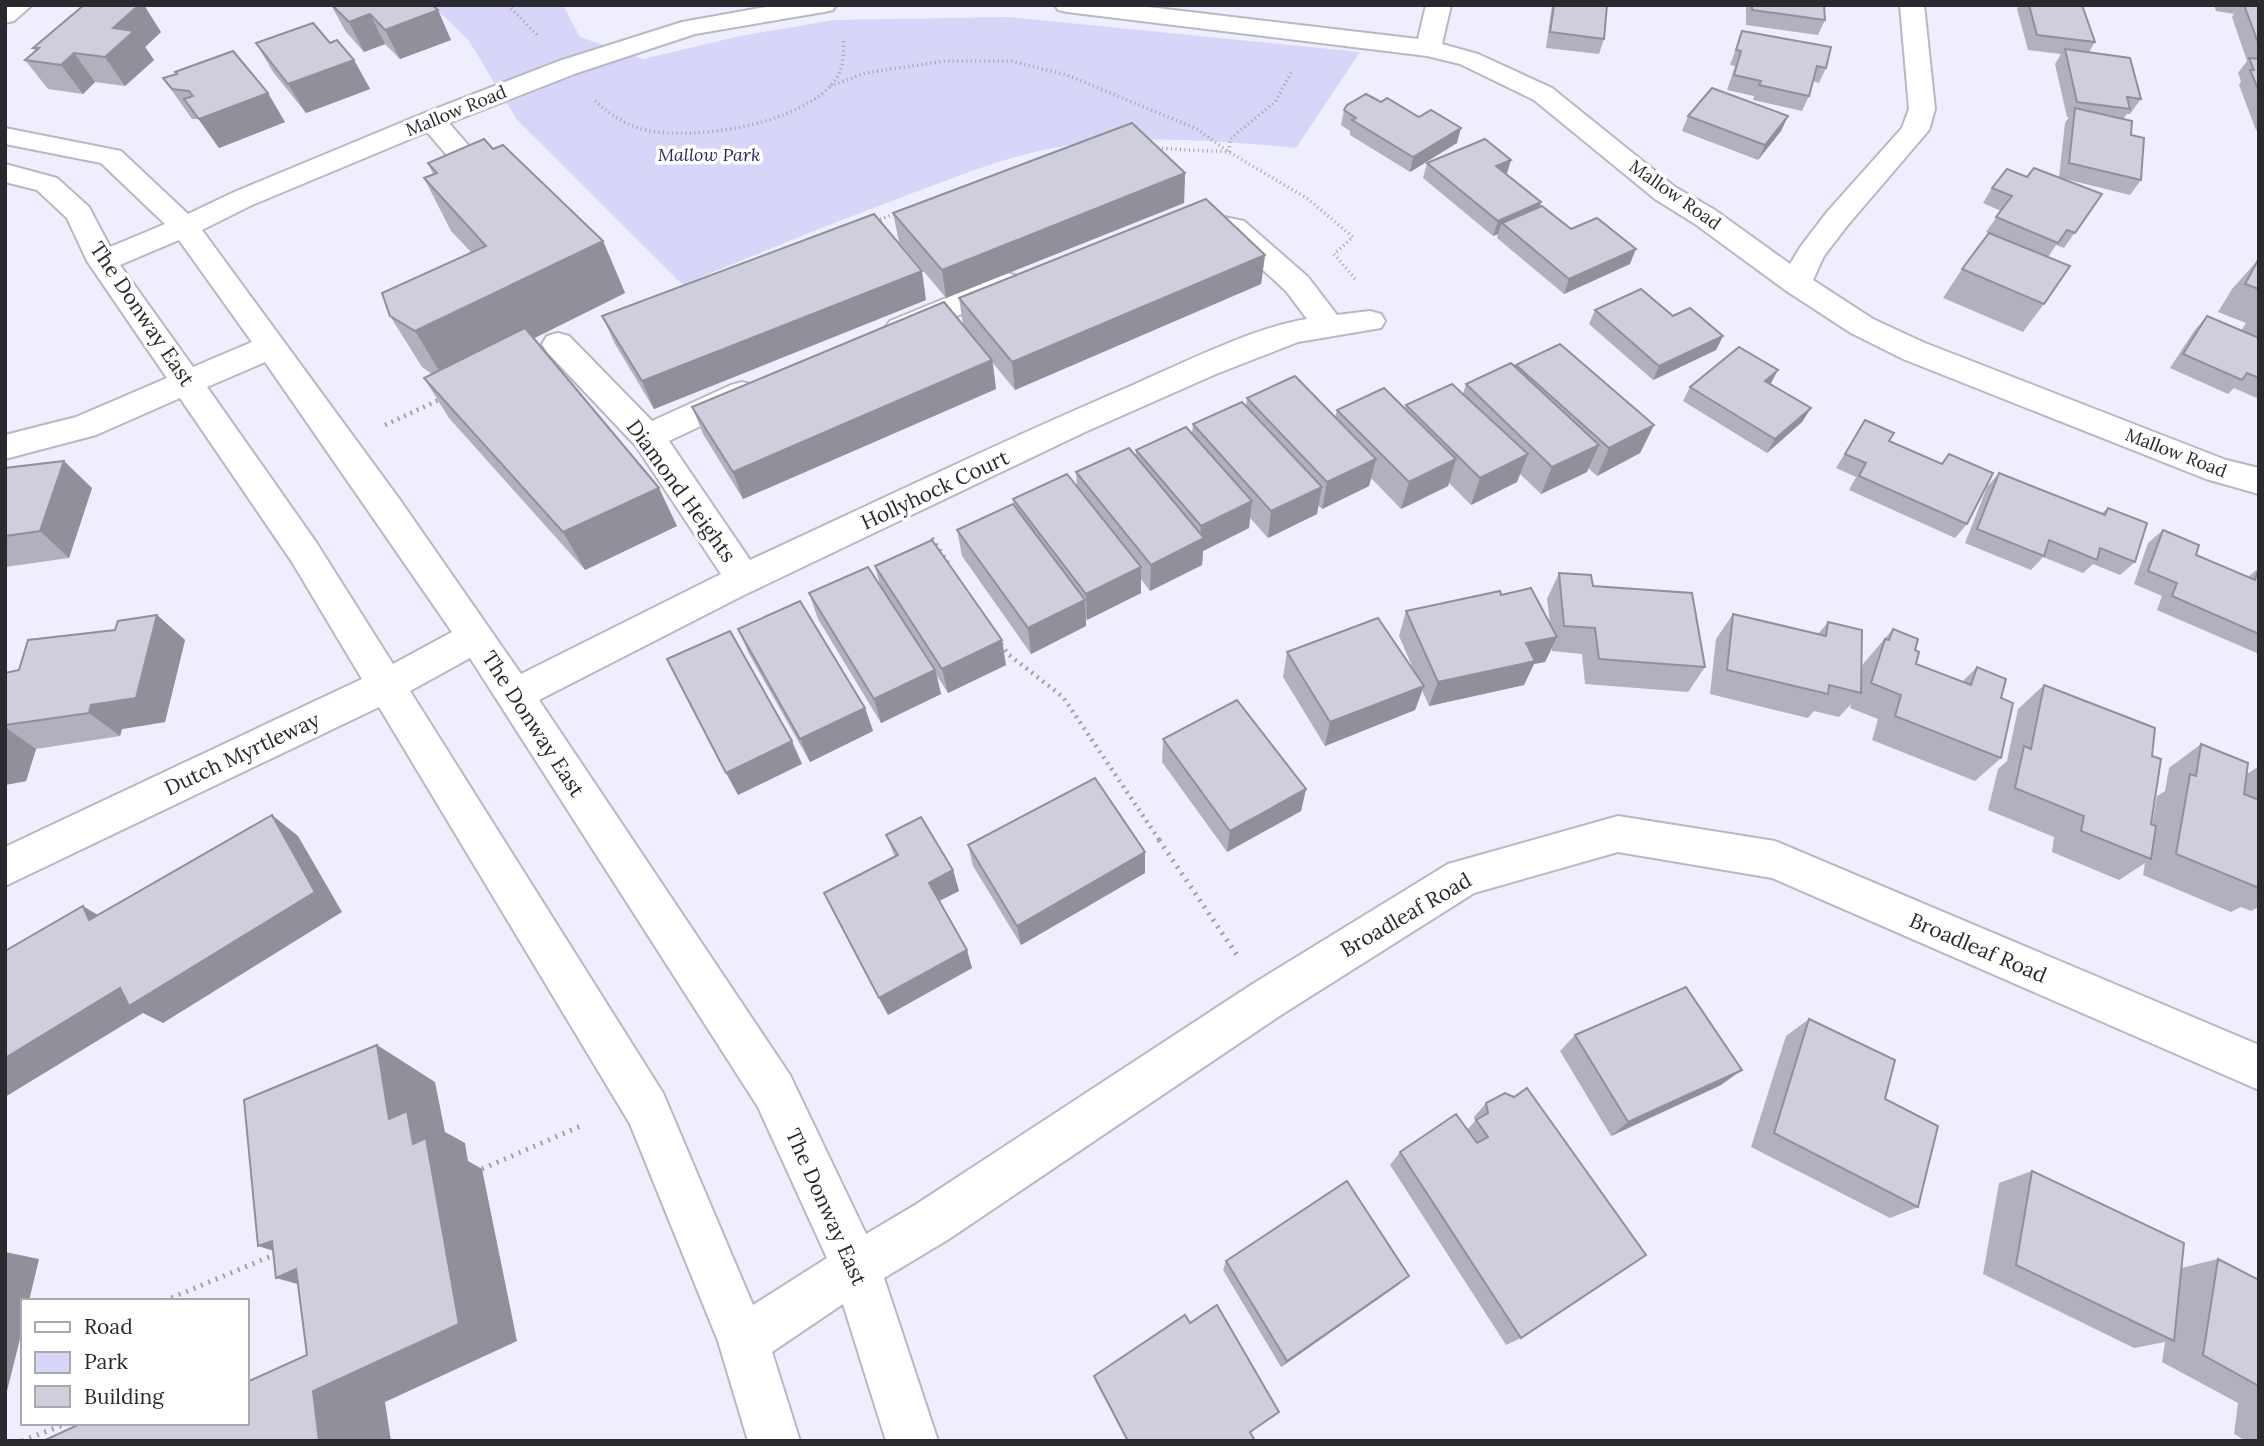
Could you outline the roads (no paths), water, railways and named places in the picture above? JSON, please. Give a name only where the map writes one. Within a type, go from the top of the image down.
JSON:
[{"type":"street","points":[[5,16],[20,5]]},
{"type":"street","name":"Mallow Road","points":[[102,261],[185,228],[242,199],[432,120],[568,68],[672,33],[778,11],[824,5]]},
{"type":"street","name":"Mallow Road","points":[[1067,5],[1428,48],[1469,59],[1542,94],[1665,193],[1705,217],[1796,283],[1862,326],[1914,351],[2218,470],[2259,481]]},
{"type":"street","points":[[1428,48],[1439,5]]},
{"type":"street","points":[[1796,283],[1811,253],[1836,219],[1915,130],[1922,109],[1922,97],[1912,5]]},
{"type":"street","points":[[432,120],[493,191]]},
{"type":"street","name":"The Donway East","points":[[5,136],[69,147],[111,158],[185,228],[388,509],[476,637],[774,1091],[856,1267],[912,1441]]},
{"type":"street","name":"The Donway East","points":[[5,173],[47,184],[79,213],[102,261],[304,552],[647,1109],[743,1340],[774,1441]]},
{"type":"street","points":[[1190,222],[1203,221],[1234,228],[1297,284],[1329,327]]},
{"type":"street","points":[[876,338],[1037,272]]},
{"type":"street","name":"Hollyhock Court","points":[[514,695],[744,579],[1073,424],[1256,344],[1293,332],[1370,321]]},
{"type":"street","name":"Diamond Heights","points":[[558,344],[648,437],[744,579]]},
{"type":"street","points":[[5,447],[84,427],[270,348]]},
{"type":"street","points":[[648,437],[769,382]]},
{"type":"street","name":"Dutch Myrtleway","points":[[5,867],[387,685],[476,637]]},
{"type":"street","name":"Broadleaf Road","points":[[743,1340],[932,1222],[1266,999],[1464,877],[1618,834],[1775,860],[2259,1068]]},
{"type":"park label","name":"Mallow Park","points":[[709,155]]}]
